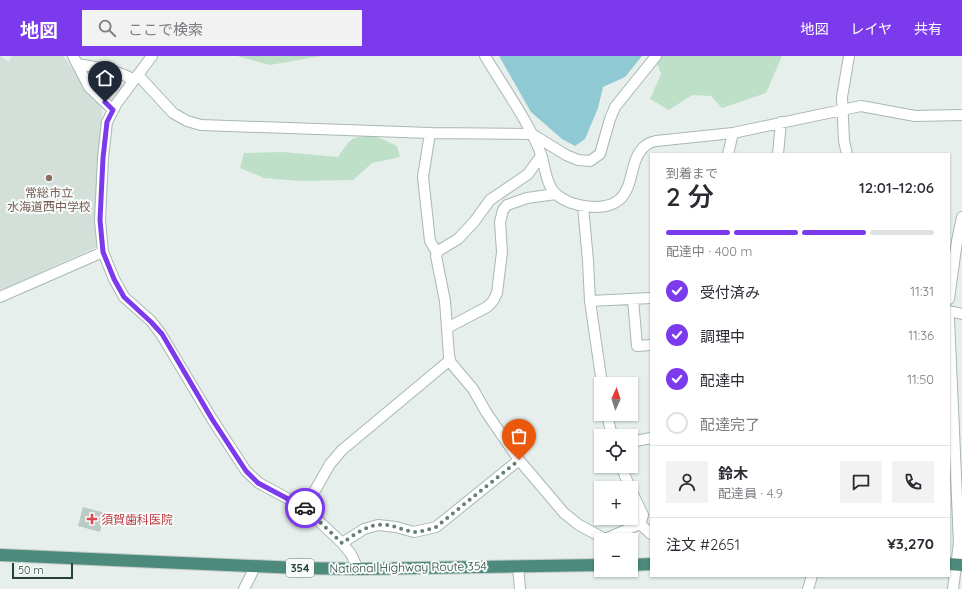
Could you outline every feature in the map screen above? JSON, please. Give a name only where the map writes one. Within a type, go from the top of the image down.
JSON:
[{"type":"highway","name":"National Highway Route 354","points":[[0,554],[253,567],[358,569],[594,563]]},
{"type":"highway","points":[[638,565],[650,564]]},
{"type":"street","points":[[152,56],[117,103],[107,122],[103,158],[100,220],[103,252],[114,279],[124,297],[162,334],[212,419],[246,471],[258,483],[305,508],[342,543],[351,554],[358,569]]},
{"type":"street","points":[[485,56],[532,134],[551,187],[556,194],[564,200],[583,206],[600,207],[612,205],[620,199],[627,190],[639,152],[646,145],[656,141],[733,133],[861,106],[915,116],[962,115]]},
{"type":"street","points":[[75,60],[136,78],[173,113],[187,121],[201,125],[430,133],[532,134],[566,155],[578,160],[590,161],[600,154],[615,107],[656,56]]},
{"type":"street","points":[[847,153],[844,141],[842,97],[849,56]]},
{"type":"street","points":[[75,60],[89,87],[113,110]]},
{"type":"street","points":[[778,153],[781,122]]},
{"type":"street","points":[[430,133],[423,177],[430,241],[437,254],[436,256],[445,301],[449,356],[451,363],[473,389],[486,412],[519,460],[564,513],[579,526],[594,534]]},
{"type":"street","points":[[728,153],[733,133]]},
{"type":"street","points":[[437,254],[458,239],[474,222],[490,200],[528,174],[541,156]]},
{"type":"street","points":[[447,328],[487,307],[493,302],[497,293],[502,252],[500,222],[503,210],[507,205],[527,198],[556,194]]},
{"type":"street","points":[[583,206],[590,301],[601,377]]},
{"type":"street","points":[[950,296],[957,274],[962,218]]},
{"type":"street","points":[[0,297],[103,252]]},
{"type":"street","points":[[590,301],[650,298]]},
{"type":"street","points":[[633,299],[637,346],[650,345]]},
{"type":"street","points":[[950,311],[962,314]]},
{"type":"street","points":[[305,508],[330,464],[342,450],[450,360]]},
{"type":"street","points":[[950,364],[952,454],[959,543],[953,589]]},
{"type":"street","points":[[638,441],[650,438]]},
{"type":"street","points":[[342,543],[364,530],[378,525],[396,526],[414,532],[436,527],[519,460]]},
{"type":"street","points":[[619,533],[640,524],[643,516],[638,506]]},
{"type":"street","points":[[640,524],[650,533]]},
{"type":"street","points":[[518,566],[520,589]]},
{"type":"street","points":[[244,589],[252,573],[253,567]]},
{"type":"street","points":[[808,589],[812,577]]},
{"type":"shaded area","name":"常総市立 水海道西中学校","points":[[0,56],[9,62],[12,56],[63,56],[102,109],[96,247],[0,292]]},
{"type":"green space","points":[[237,56],[321,56],[270,65]]},
{"type":"green space","points":[[654,56],[782,56],[766,93],[722,108],[711,96],[692,95],[669,110],[650,99],[661,74]]},
{"type":"green space","points":[[375,136],[397,146],[400,157],[372,163],[353,180],[300,181],[264,178],[240,168],[244,153],[283,152],[338,157],[353,139]]},
{"type":"water","points":[[499,56],[642,56],[625,77],[603,87],[598,108],[585,139],[575,146],[562,139],[531,112]]},
{"type":"building","name":"須賀歯科医院","points":[[83,507],[105,513],[100,532],[78,526]]},
{"type":"way so far","points":[[305,508],[342,543],[364,530],[378,525],[396,526],[414,532],[425,530],[436,527],[519,460]]},
{"type":"place","name":"常総市立 水海道西中学校","points":[[49,178]]},
{"type":"place","name":"須賀歯科医院","points":[[92,519]]},
{"type":"route","points":[[105,102],[113,110],[107,122],[103,158],[100,220],[103,252],[114,279],[124,297],[162,334],[212,419],[246,471],[258,483],[305,508]]}]
